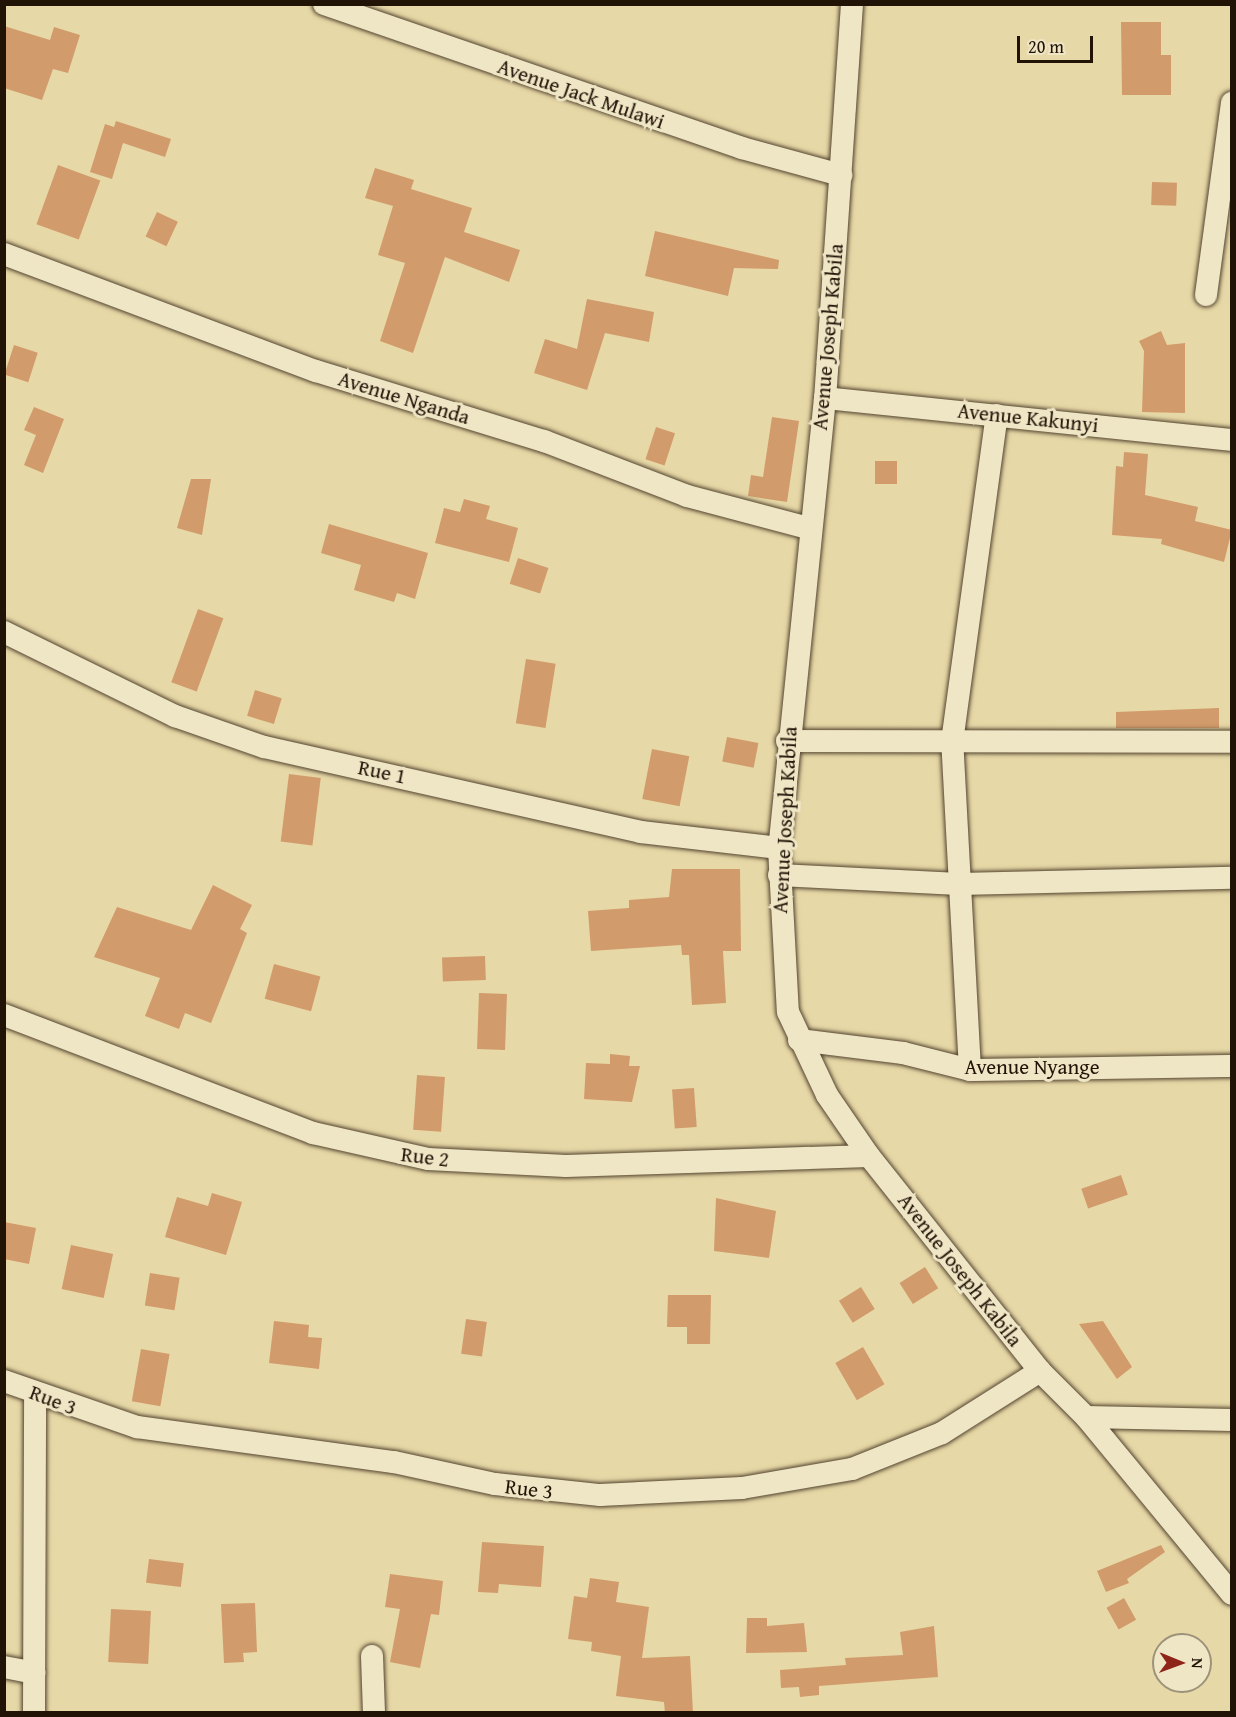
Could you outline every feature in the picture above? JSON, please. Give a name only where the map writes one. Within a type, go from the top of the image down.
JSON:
[{"type":"street","name":"Avenue Jack Mulawi","points":[[324,4],[688,130],[841,175]]},
{"type":"street","name":"Avenue Joseph Kabila","points":[[852,4],[825,398],[808,528],[779,848],[782,984],[799,1040],[827,1095],[869,1156],[1040,1371],[1086,1418],[1232,1594]]},
{"type":"street","points":[[1206,295],[1232,103]]},
{"type":"street","name":"Avenue Nganda","points":[[4,254],[316,371],[544,441],[687,496],[808,528]]},
{"type":"street","name":"Avenue Kakunyi","points":[[825,398],[1232,440]]},
{"type":"street","points":[[970,1070],[952,742],[997,415]]},
{"type":"street","name":"Rue 1","points":[[4,632],[175,716],[264,747],[641,832],[779,848]]},
{"type":"street","points":[[787,741],[1232,742]]},
{"type":"street","points":[[779,875],[959,884],[1232,878]]},
{"type":"street","name":"Rue 2","points":[[4,1015],[314,1133],[428,1159],[566,1166],[869,1156]]},
{"type":"street","name":"Avenue Nyange","points":[[799,1040],[903,1053],[970,1070],[1232,1066]]},
{"type":"street","name":"Rue 3","points":[[4,1380],[35,1394],[137,1427],[394,1462],[495,1484],[556,1493],[674,1494],[800,1480],[883,1460],[951,1428],[1040,1371]]},
{"type":"street","points":[[34,1713],[35,1394]]},
{"type":"street","points":[[1086,1418],[1232,1420]]},
{"type":"street","points":[[372,1656],[374,1713]]},
{"type":"street","points":[[4,1667],[34,1672]]},
{"type":"building","points":[[1121,22],[1161,22],[1161,55],[1171,55],[1171,95],[1122,95]]},
{"type":"building","points":[[4,26],[50,40],[54,27],[80,35],[68,73],[53,69],[42,100],[4,88]]},
{"type":"building","points":[[116,121],[171,139],[165,157],[123,143],[112,179],[90,172],[105,124],[114,127]]},
{"type":"building","points":[[58,165],[100,180],[79,240],[36,224]]},
{"type":"building","points":[[375,168],[414,180],[411,189],[472,208],[464,232],[520,250],[509,282],[445,257],[413,353],[380,341],[405,263],[378,255],[393,206],[365,198]]},
{"type":"building","points":[[1152,182],[1177,183],[1176,206],[1151,205]]},
{"type":"building","points":[[157,212],[178,222],[166,246],[146,236]]},
{"type":"building","points":[[655,231],[779,260],[778,269],[734,268],[728,296],[645,276]]},
{"type":"building","points":[[587,299],[654,312],[649,342],[605,333],[587,390],[534,373],[545,339],[577,349]]},
{"type":"building","points":[[1161,331],[1167,345],[1185,343],[1185,413],[1142,412],[1144,351],[1139,341]]},
{"type":"building","points":[[14,345],[38,353],[28,382],[4,374]]},
{"type":"building","points":[[34,407],[64,419],[43,473],[24,465],[36,435],[24,430]]},
{"type":"building","points":[[772,417],[799,421],[787,502],[748,496],[751,475],[763,477]]},
{"type":"building","points":[[656,427],[675,433],[665,466],[645,459]]},
{"type":"building","points":[[1124,452],[1148,454],[1145,495],[1198,507],[1195,521],[1232,530],[1224,562],[1161,544],[1162,539],[1112,535],[1116,466],[1123,467]]},
{"type":"building","points":[[875,461],[897,461],[897,484],[875,484]]},
{"type":"building","points":[[191,479],[211,479],[202,535],[177,528]]},
{"type":"building","points":[[464,499],[490,506],[486,519],[518,528],[509,562],[435,543],[444,508],[460,512]]},
{"type":"building","points":[[329,524],[428,553],[415,599],[397,593],[394,602],[354,590],[361,565],[321,553]]},
{"type":"building","points":[[518,558],[548,568],[540,594],[510,584]]},
{"type":"building","points":[[198,609],[223,618],[197,692],[171,682]]},
{"type":"building","points":[[526,659],[556,664],[545,728],[516,723]]},
{"type":"building","points":[[255,690],[282,698],[274,724],[247,716]]},
{"type":"building","points":[[1219,708],[1219,728],[1116,728],[1116,712]]},
{"type":"building","points":[[727,737],[758,743],[754,768],[722,762]]},
{"type":"building","points":[[652,749],[689,756],[680,806],[642,799]]},
{"type":"building","points":[[289,774],[321,778],[312,845],[281,841]]},
{"type":"building","points":[[672,869],[740,869],[741,951],[723,951],[726,1003],[692,1005],[689,955],[682,955],[681,945],[591,951],[588,911],[629,908],[629,900],[669,897]]},
{"type":"building","points":[[213,885],[252,905],[240,929],[247,933],[211,1023],[185,1013],[179,1029],[145,1016],[160,978],[94,957],[117,907],[191,930]]},
{"type":"building","points":[[485,956],[486,980],[443,981],[442,958]]},
{"type":"building","points":[[274,964],[320,976],[311,1011],[265,999]]},
{"type":"building","points":[[479,993],[507,994],[505,1050],[477,1049]]},
{"type":"building","points":[[610,1054],[630,1056],[629,1066],[640,1066],[632,1102],[584,1099],[586,1063],[610,1064]]},
{"type":"building","points":[[417,1075],[445,1077],[441,1132],[413,1130]]},
{"type":"building","points":[[694,1088],[697,1127],[675,1128],[672,1090]]},
{"type":"building","points":[[1121,1175],[1128,1195],[1088,1209],[1081,1189]]},
{"type":"building","points":[[212,1193],[242,1202],[226,1255],[165,1237],[177,1197],[208,1206]]},
{"type":"building","points":[[716,1198],[776,1211],[769,1258],[714,1251]]},
{"type":"building","points":[[4,1222],[36,1228],[29,1264],[4,1259]]},
{"type":"building","points":[[71,1245],[113,1254],[104,1298],[62,1289]]},
{"type":"building","points":[[925,1267],[938,1288],[913,1304],[900,1283]]},
{"type":"building","points":[[150,1273],[180,1278],[174,1310],[145,1306]]},
{"type":"building","points":[[861,1287],[875,1309],[853,1323],[839,1301]]},
{"type":"building","points":[[668,1295],[711,1295],[710,1344],[687,1344],[687,1327],[667,1327]]},
{"type":"building","points":[[466,1319],[487,1322],[482,1357],[461,1354]]},
{"type":"building","points":[[274,1321],[309,1325],[308,1337],[322,1338],[319,1369],[269,1363]]},
{"type":"building","points":[[1103,1321],[1132,1367],[1117,1379],[1079,1324]]},
{"type":"building","points":[[863,1347],[885,1384],[857,1400],[835,1363]]},
{"type":"building","points":[[141,1349],[170,1354],[160,1406],[132,1401]]},
{"type":"building","points":[[482,1542],[544,1546],[541,1587],[499,1584],[498,1593],[478,1592]]},
{"type":"building","points":[[1161,1545],[1165,1552],[1127,1579],[1129,1583],[1106,1592],[1097,1571]]},
{"type":"building","points":[[149,1559],[184,1563],[181,1587],[146,1583]]},
{"type":"building","points":[[390,1574],[443,1581],[439,1615],[431,1614],[420,1668],[390,1662],[400,1609],[385,1607]]},
{"type":"building","points":[[590,1578],[619,1582],[616,1602],[649,1607],[642,1658],[690,1656],[693,1713],[665,1713],[664,1702],[616,1696],[621,1656],[591,1651],[592,1642],[568,1639],[574,1596],[587,1598]]},
{"type":"building","points":[[1124,1598],[1136,1620],[1119,1630],[1107,1608]]},
{"type":"building","points":[[255,1603],[257,1652],[243,1653],[244,1662],[224,1663],[221,1604]]},
{"type":"building","points":[[111,1609],[151,1611],[148,1664],[108,1662]]},
{"type":"building","points":[[747,1618],[767,1618],[767,1626],[804,1623],[807,1652],[746,1653]]},
{"type":"building","points":[[934,1626],[938,1677],[819,1686],[819,1695],[800,1697],[799,1687],[781,1688],[780,1670],[846,1665],[845,1658],[903,1655],[900,1632]]}]
